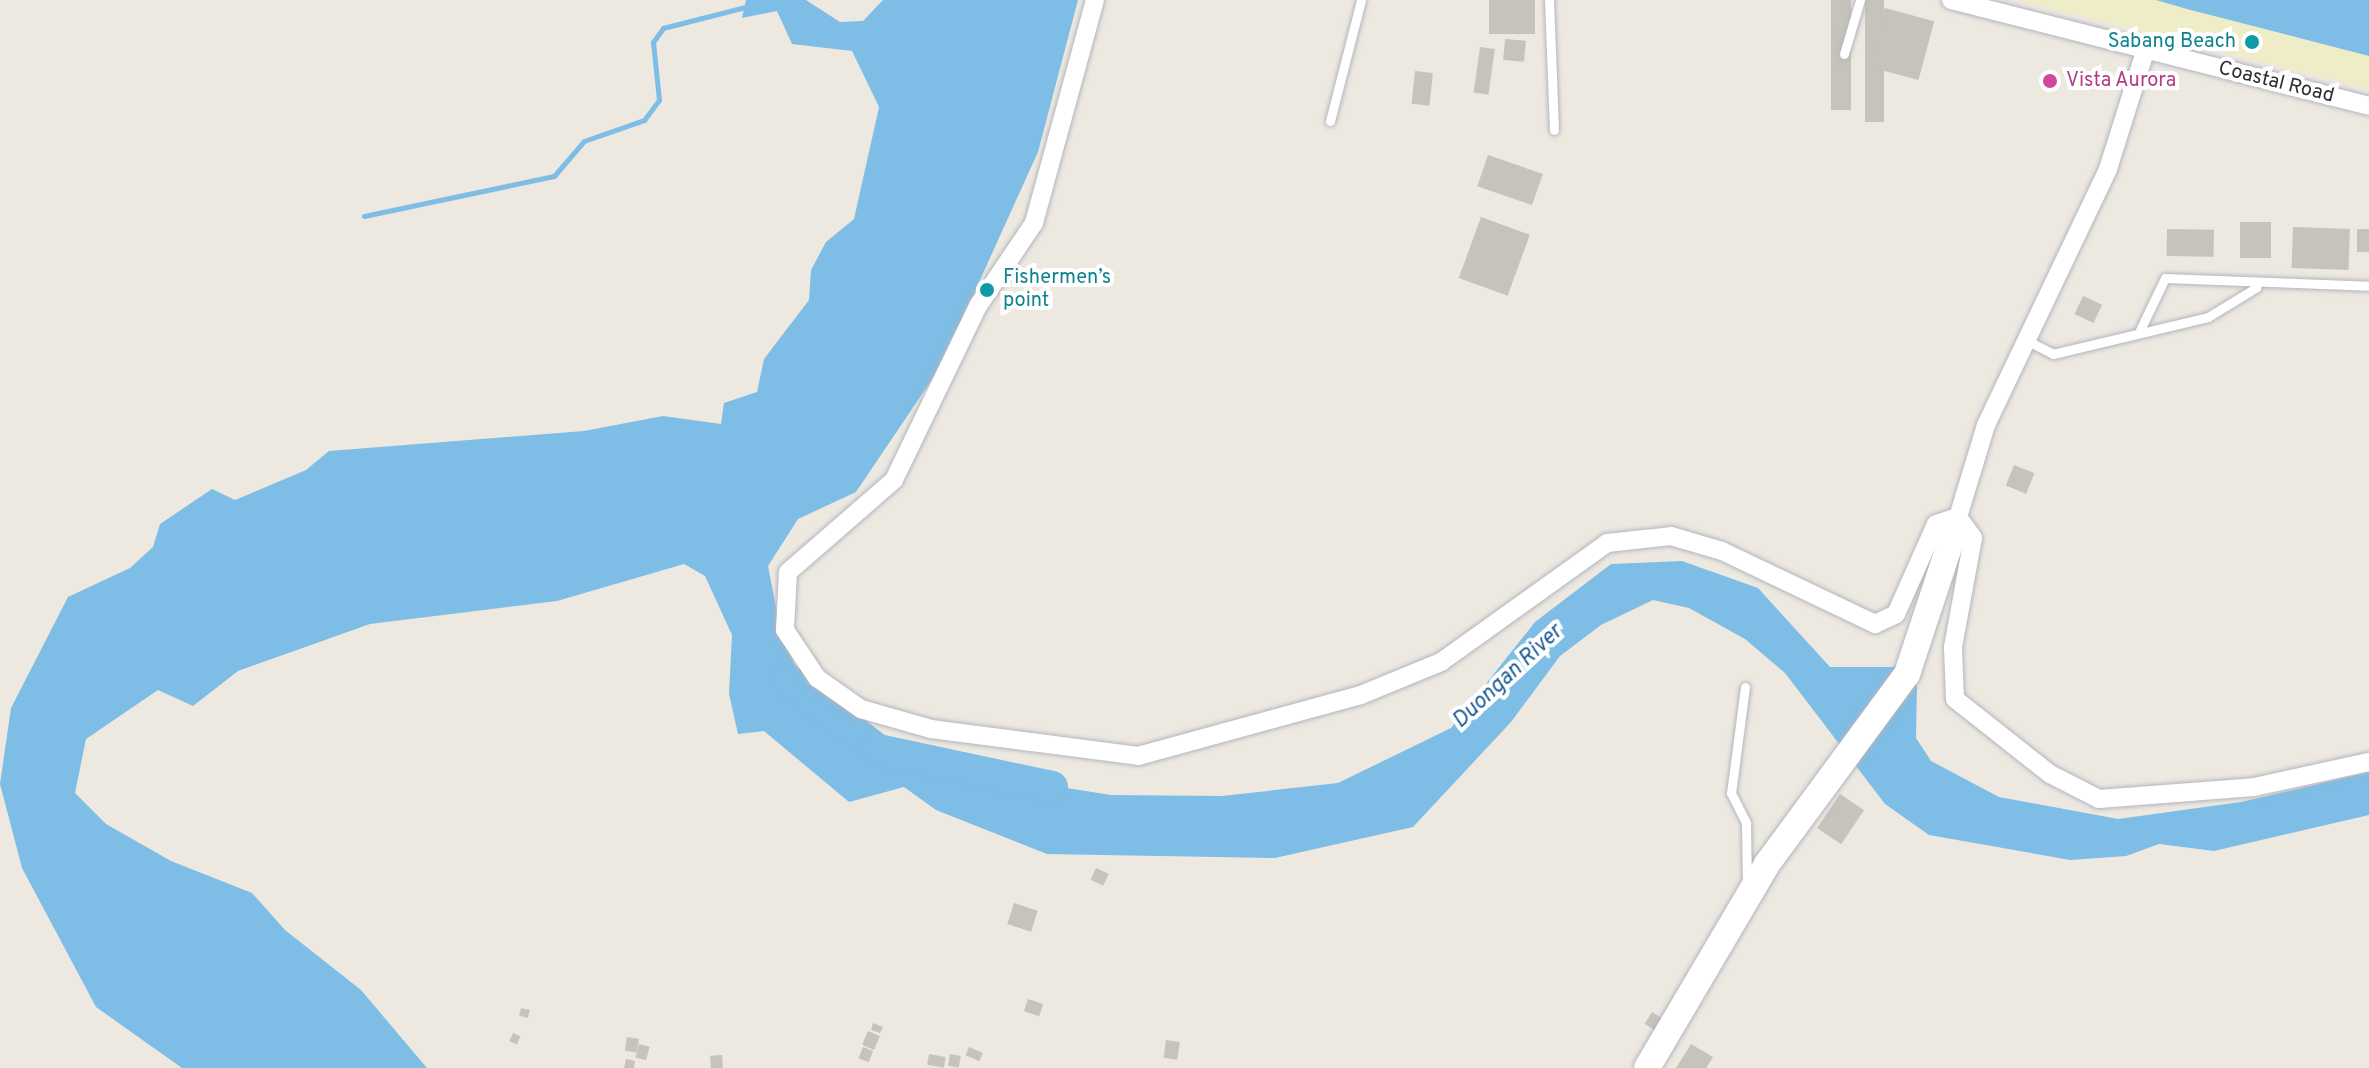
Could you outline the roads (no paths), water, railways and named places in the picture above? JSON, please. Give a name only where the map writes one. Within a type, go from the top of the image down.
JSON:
[{"type":"street","points":[[1095,0],[1034,223],[978,306],[894,480],[788,572],[785,630],[817,678],[861,709],[931,729],[1138,756],[1361,695],[1441,662],[1607,543],[1671,536],[1722,551],[1875,624],[1896,614],[1936,524],[1956,526],[1973,538],[1953,647],[1955,699],[2050,774],[2099,799],[2254,787],[2369,762]]},
{"type":"street","name":"Coastal Road","points":[[1951,0],[2145,52],[2369,106]]},
{"type":"street","points":[[1647,1068],[1749,896],[1840,760],[1907,674],[1986,425],[2108,169],[2145,52]]},
{"type":"lane","points":[[1330,121],[1361,0]]},
{"type":"lane","points":[[1549,0],[1554,130]]},
{"type":"lane","points":[[1844,54],[1860,0]]},
{"type":"lane","points":[[2140,330],[2165,278],[2257,287],[2369,286]]},
{"type":"lane","points":[[2026,340],[2053,354],[2140,330],[2208,317],[2257,287]]},
{"type":"lane","points":[[1745,687],[1731,793],[1746,823],[1749,896]]},
{"type":"water","points":[[746,0],[806,0],[840,22],[863,21],[883,0],[1078,0],[1038,152],[941,366],[856,492],[798,519],[768,566],[782,638],[808,692],[828,717],[871,746],[941,768],[1111,795],[1222,796],[1338,783],[1451,728],[1535,622],[1611,564],[1682,561],[1758,588],[1830,667],[1895,667],[1917,685],[1916,738],[1931,761],[1999,797],[2118,819],[2241,802],[2369,772],[2369,815],[2214,851],[2159,844],[2126,856],[2070,860],[1929,835],[1885,804],[1785,673],[1745,639],[1689,608],[1653,600],[1601,625],[1560,656],[1511,722],[1413,827],[1275,858],[1047,854],[936,810],[904,787],[849,802],[764,731],[738,734],[729,694],[732,635],[705,576],[684,564],[557,601],[370,624],[238,671],[193,706],[158,690],[86,739],[75,793],[106,824],[171,861],[252,893],[285,930],[361,990],[427,1068],[182,1068],[96,1007],[22,868],[0,784],[11,708],[68,597],[130,568],[153,547],[160,524],[212,489],[235,500],[306,470],[329,451],[584,431],[663,416],[721,424],[724,403],[757,392],[764,359],[809,300],[811,270],[826,242],[854,219],[879,107],[852,51],[792,44],[777,11],[742,18]]},
{"type":"water","points":[[2156,0],[2369,0],[2369,56],[2187,9]]},
{"type":"waterway","points":[[364,216],[554,176],[584,141],[644,120],[659,100],[653,42],[663,28],[749,6]]},
{"type":"waterway","name":"Duongan River","points":[[787,679],[878,750],[1052,787]]},
{"type":"place","name":"Sabang Beach","points":[[2252,42]]},
{"type":"place","name":"Vista Aurora","points":[[2050,81]]},
{"type":"place","name":"Fishermen’s point","points":[[987,290]]}]
